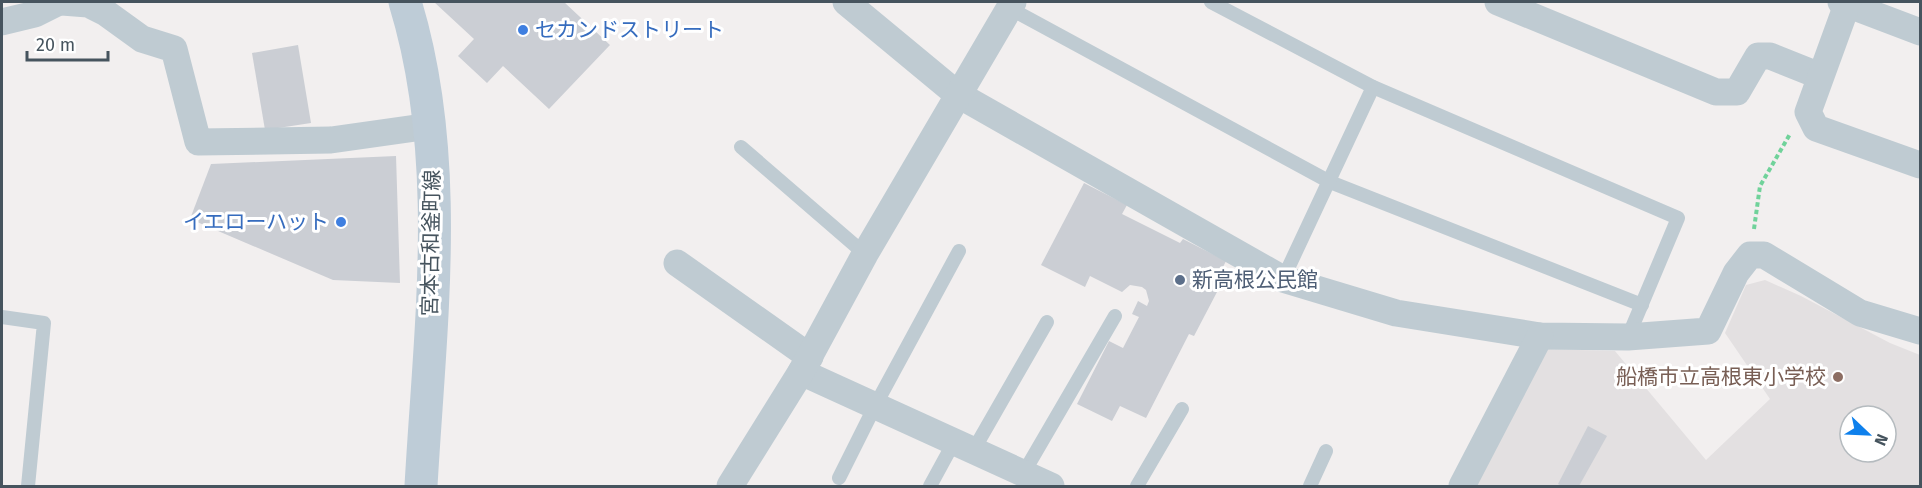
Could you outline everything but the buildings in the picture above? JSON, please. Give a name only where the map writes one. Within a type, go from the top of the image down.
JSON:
[{"type":"street","points":[[2,22],[35,14],[61,2],[88,4],[106,13],[142,39],[174,49],[198,142],[331,140],[429,126]]},
{"type":"street","name":"宮本古和釜町線","points":[[405,2],[412,24],[426,92],[432,161],[434,257],[421,486]]},
{"type":"street","points":[[846,2],[957,94],[1283,279],[1396,313],[1540,336],[1628,337],[1708,331],[1736,273],[1750,255],[1764,255],[1860,313],[1920,331]]},
{"type":"street","points":[[1498,2],[1716,92],[1737,92],[1758,56],[1770,56],[1820,76]]},
{"type":"street","points":[[1920,32],[1845,2],[1808,112],[1816,128],[1920,165]]},
{"type":"street","points":[[730,486],[806,365],[865,254],[1011,5]]},
{"type":"street","points":[[677,263],[806,365],[874,406],[1049,486]]},
{"type":"street","points":[[1462,486],[1540,336]]},
{"type":"lane","points":[[1211,2],[1373,87],[1678,218],[1628,337]]},
{"type":"lane","points":[[1011,5],[1329,182],[1642,305]]},
{"type":"lane","points":[[1283,279],[1373,87]]},
{"type":"lane","points":[[741,147],[865,254]]},
{"type":"lane","points":[[839,478],[874,406],[959,251]]},
{"type":"lane","points":[[1023,474],[1115,316]]},
{"type":"lane","points":[[2,317],[44,324],[28,486]]},
{"type":"lane","points":[[930,486],[963,446],[1047,322]]},
{"type":"lane","points":[[1137,486],[1182,409]]},
{"type":"lane","points":[[1310,486],[1326,451]]},
{"type":"path","points":[[1750,255],[1760,186],[1797,123],[1810,116]]},
{"type":"shaded area","name":"船橋市立高根東小学校","points":[[1765,280],[1801,296],[1890,343],[1920,355],[1920,486],[1472,486],[1543,349],[1615,351],[1706,460],[1770,399],[1725,333],[1746,285]]},
{"type":"place","name":"セカンドストリート","points":[[523,30]]},
{"type":"place","name":"イエローハット","points":[[341,222]]},
{"type":"place","name":"新高根公民館","points":[[1180,280]]},
{"type":"place","name":"船橋市立高根東小学校","points":[[1838,377]]}]
